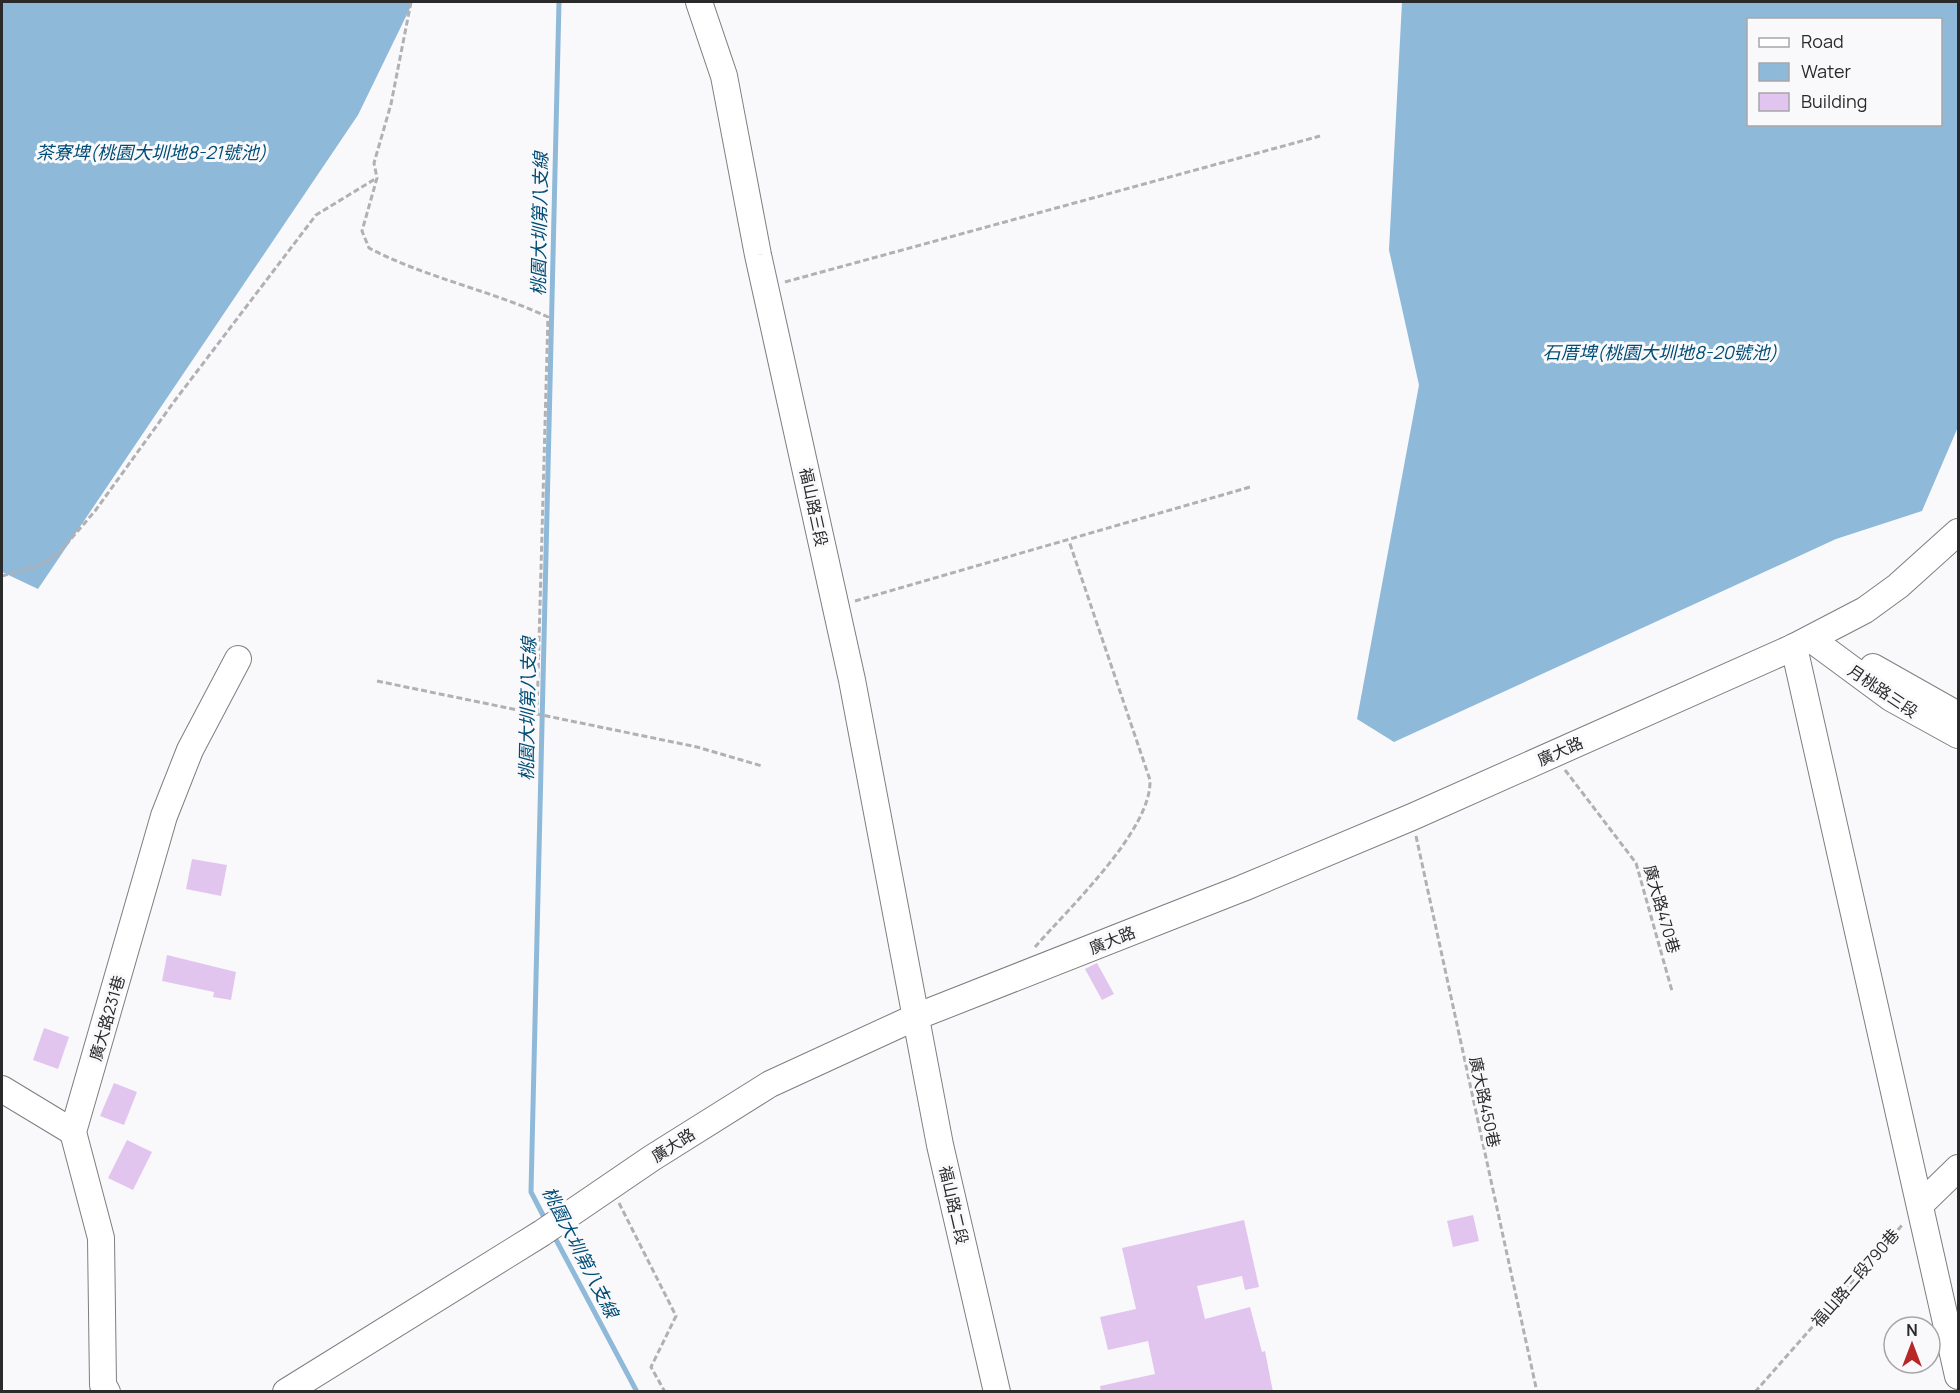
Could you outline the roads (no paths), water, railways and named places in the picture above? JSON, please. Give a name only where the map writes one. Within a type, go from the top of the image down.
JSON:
[{"type":"street","name":"福山路三段","points":[[699,2],[724,76],[766,287],[836,606],[918,1016]]},
{"type":"street","name":"廣大路","points":[[286,1392],[770,1084],[918,1016],[1243,888],[1412,817],[1811,639],[1865,610],[1898,586],[1959,531]]},
{"type":"street","name":"月桃路三段","points":[[1811,639],[1876,670],[1959,715]]},
{"type":"street","name":"月桃路三段","points":[[1811,639],[1891,698],[1959,735]]},
{"type":"street","points":[[1811,639],[1921,1204],[1959,1376]]},
{"type":"street","name":"廣大路231巷","points":[[73,1132],[164,816],[190,750],[238,659]]},
{"type":"street","name":"福山路二段","points":[[918,1016],[940,1145],[997,1392]]},
{"type":"street","points":[[2,1089],[73,1132],[101,1238],[103,1386],[107,1392]]},
{"type":"street","points":[[1921,1204],[1959,1168]]},
{"type":"water","name":"茶寮埤(桃園大圳地8-21號池)","points":[[2,2],[413,2],[358,115],[38,589],[2,572]]},
{"type":"water","name":"石厝埤(桃園大圳地8-20號池)","points":[[1402,2],[1958,2],[1958,427],[1922,511],[1836,539],[1394,742],[1357,719],[1419,385],[1389,250]]},
{"type":"waterway","name":"桃園大圳第八支線","points":[[546,1221],[531,1192],[559,2]]},
{"type":"waterway","name":"桃園大圳第八支線","points":[[553,1234],[637,1392]]}]
